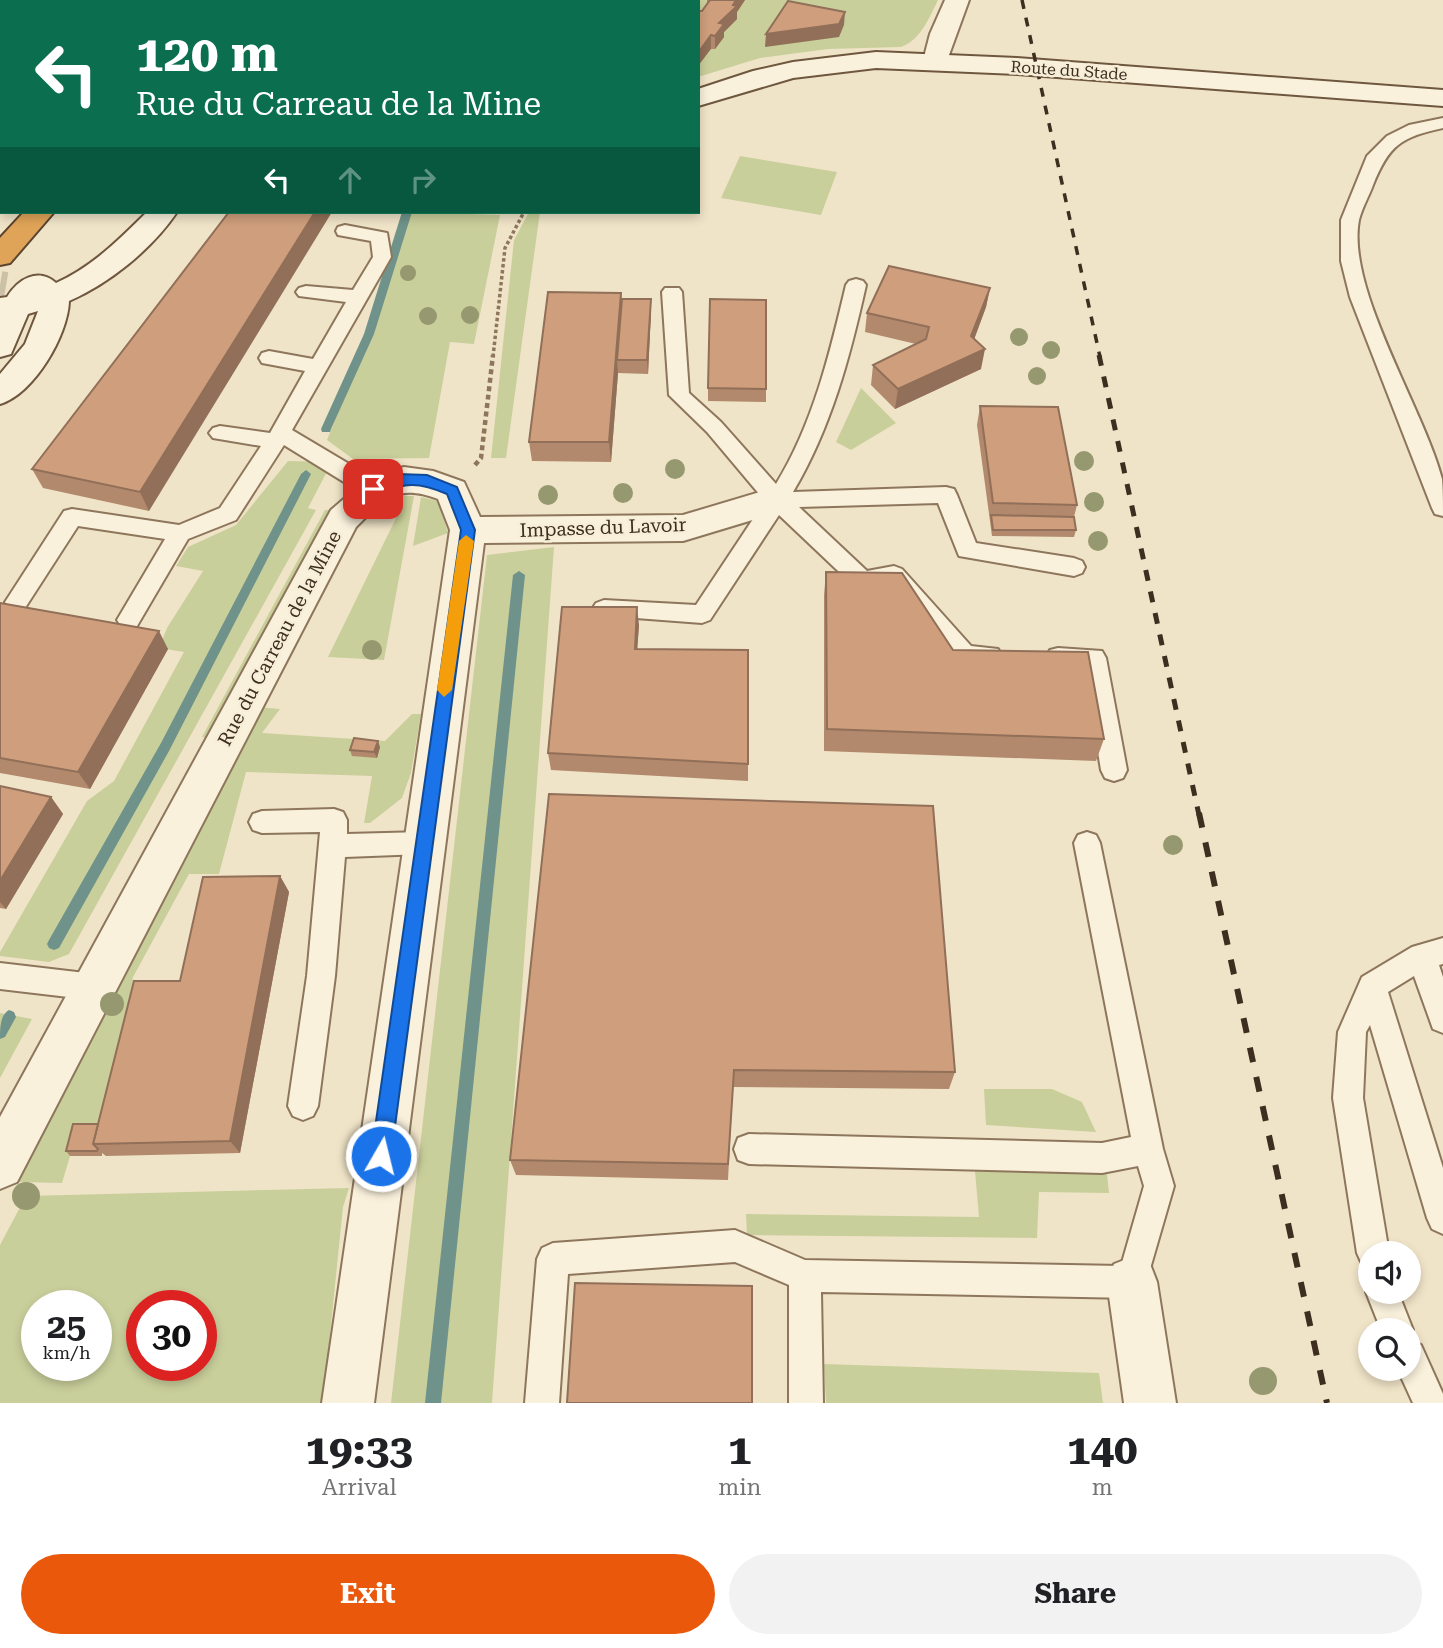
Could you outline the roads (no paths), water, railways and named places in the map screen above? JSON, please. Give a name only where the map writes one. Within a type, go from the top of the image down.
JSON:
[{"type":"highway","points":[[9,246],[38,214]]},
{"type":"street","points":[[936,61],[943,34],[957,0]]},
{"type":"street","name":"Route du Stade","points":[[700,97],[762,77],[821,65],[876,60],[936,61],[1443,98]]},
{"type":"street","points":[[0,347],[22,296],[82,259],[127,214]]},
{"type":"street","points":[[22,296],[121,256],[161,214]]},
{"type":"street","points":[[0,393],[42,344],[52,318],[22,296]]},
{"type":"street","name":"Rue du Carreau de la Mine","points":[[0,1165],[343,519],[373,489],[398,479],[417,479],[427,480],[452,491],[468,530]]},
{"type":"street","name":"Impasse du Lavoir","points":[[468,530],[683,528],[777,500]]},
{"type":"street","points":[[348,1403],[468,530]]},
{"type":"street","points":[[1132,1282],[1150,1403]]},
{"type":"lane","points":[[1443,123],[1415,129],[1393,140],[1376,156],[1350,220],[1350,261],[1360,297],[1443,508]]},
{"type":"lane","points":[[18,603],[72,517],[180,533],[228,514],[253,478],[382,257],[380,237],[345,231]]},
{"type":"lane","points":[[576,608],[702,614],[730,567],[777,500],[814,432],[846,330],[856,285]]},
{"type":"lane","points":[[306,292],[359,297]]},
{"type":"lane","points":[[672,292],[679,395],[714,427],[777,500],[863,582],[894,575],[965,655],[1094,658],[1114,770]]},
{"type":"lane","points":[[269,358],[318,367]]},
{"type":"lane","points":[[220,433],[277,437],[373,489]]},
{"type":"lane","points":[[777,500],[946,495],[967,550],[1074,567]]},
{"type":"lane","points":[[129,620],[180,533]]},
{"type":"lane","points":[[262,822],[334,820],[321,976],[303,1106]]},
{"type":"lane","points":[[333,846],[423,843]]},
{"type":"lane","points":[[542,1403],[553,1259],[735,1246],[805,1276],[1132,1282],[1159,1186],[1148,1149],[1087,843]]},
{"type":"lane","points":[[1371,1241],[1348,1098],[1352,1032],[1372,986],[1432,954],[1443,1020]]},
{"type":"lane","points":[[0,976],[94,987]]},
{"type":"lane","points":[[1372,986],[1443,1218]]},
{"type":"lane","points":[[749,1149],[1102,1158],[1148,1149]]},
{"type":"lane","points":[[805,1276],[806,1403]]},
{"type":"lane","points":[[1420,1381],[1430,1403]]},
{"type":"waterway","points":[[326,429],[369,334],[406,214]]},
{"type":"waterway","points":[[54,944],[165,747],[306,474]]},
{"type":"waterway","points":[[433,1403],[519,575]]},
{"type":"waterway","points":[[0,1032],[9,1017]]},
{"type":"tunnel","points":[[0,285],[6,286]]},
{"type":"railway","points":[[1022,0],[1100,357]]},
{"type":"railway","points":[[1099,355],[1199,815]]},
{"type":"railway","points":[[1199,813],[1327,1403]]}]
